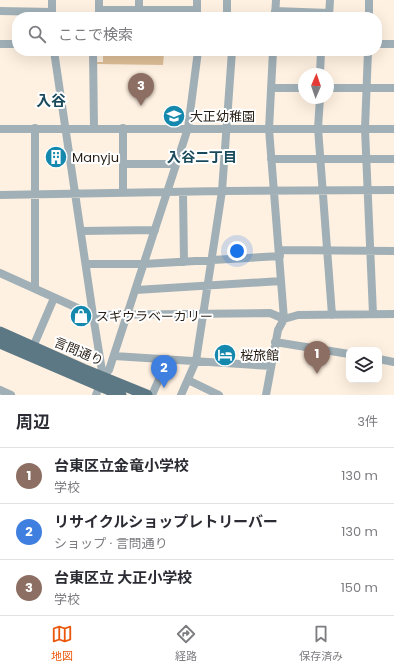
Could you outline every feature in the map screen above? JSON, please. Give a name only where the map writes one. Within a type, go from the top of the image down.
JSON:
[{"type":"main road","name":"言問通り","points":[[0,332],[33,347],[100,386],[147,395]]},
{"type":"main road","name":"言問通り","points":[[0,343],[121,395]]},
{"type":"street","points":[[52,0],[52,12]]},
{"type":"street","points":[[99,0],[99,12]]},
{"type":"street","points":[[139,0],[139,12]]},
{"type":"street","points":[[197,0],[197,12]]},
{"type":"street","points":[[227,0],[227,12]]},
{"type":"street","points":[[275,12],[276,0]]},
{"type":"street","points":[[329,12],[330,0]]},
{"type":"street","points":[[369,0],[369,12]]},
{"type":"street","points":[[0,11],[17,12]]},
{"type":"street","points":[[0,44],[12,44]]},
{"type":"street","points":[[382,44],[394,44]]},
{"type":"street","points":[[55,56],[93,315],[100,386]]},
{"type":"street","points":[[93,56],[94,128]]},
{"type":"street","points":[[100,386],[109,370],[114,356],[188,128],[197,56]]},
{"type":"street","points":[[181,395],[196,361],[222,191],[225,129],[232,56]]},
{"type":"street","points":[[266,395],[278,330],[284,319],[269,129],[273,56]]},
{"type":"street","points":[[320,68],[321,56]]},
{"type":"street","points":[[368,56],[365,129],[373,314]]},
{"type":"street","points":[[271,88],[298,88]]},
{"type":"street","points":[[334,88],[394,88]]},
{"type":"street","points":[[320,104],[318,128],[332,315]]},
{"type":"street","points":[[35,128],[35,288]]},
{"type":"street","points":[[123,128],[123,193]]},
{"type":"street","points":[[0,129],[394,129]]},
{"type":"street","points":[[271,159],[394,160]]},
{"type":"street","points":[[123,164],[176,164]]},
{"type":"street","points":[[0,195],[273,190],[394,190]]},
{"type":"street","points":[[183,192],[184,262]]},
{"type":"street","points":[[81,231],[155,230]]},
{"type":"street","points":[[86,264],[184,262],[326,250],[394,251]]},
{"type":"street","points":[[0,273],[93,315],[270,313],[284,319],[298,315],[394,314]]},
{"type":"street","points":[[136,290],[281,281]]},
{"type":"street","points":[[33,347],[54,298]]},
{"type":"street","points":[[276,342],[346,354]]},
{"type":"street","points":[[114,356],[271,366]]},
{"type":"street","points":[[152,395],[168,359]]},
{"type":"street","points":[[382,360],[394,362]]},
{"type":"street","points":[[188,380],[219,395]]},
{"type":"street","points":[[0,390],[11,395]]},
{"type":"shaded area","points":[[103,56],[164,56],[163,65],[97,64],[97,62],[103,62]]},
{"type":"place","name":"台東区立 大正小学校","points":[[141,106]]},
{"type":"place","name":"大正幼稚園","points":[[174,116]]},
{"type":"place","name":"Manyju","points":[[56,157]]},
{"type":"place","name":"スギウラベーカリー","points":[[81,316]]},
{"type":"place","name":"桜旅館","points":[[225,355]]},
{"type":"place","name":"台東区立金竜小学校","points":[[317,374]]},
{"type":"place","name":"リサイクルショップレトリーバー","points":[[164,388]]},
{"type":"district","name":"入谷","points":[[51,101]]},
{"type":"district","name":"入谷二丁目","points":[[202,157]]}]
